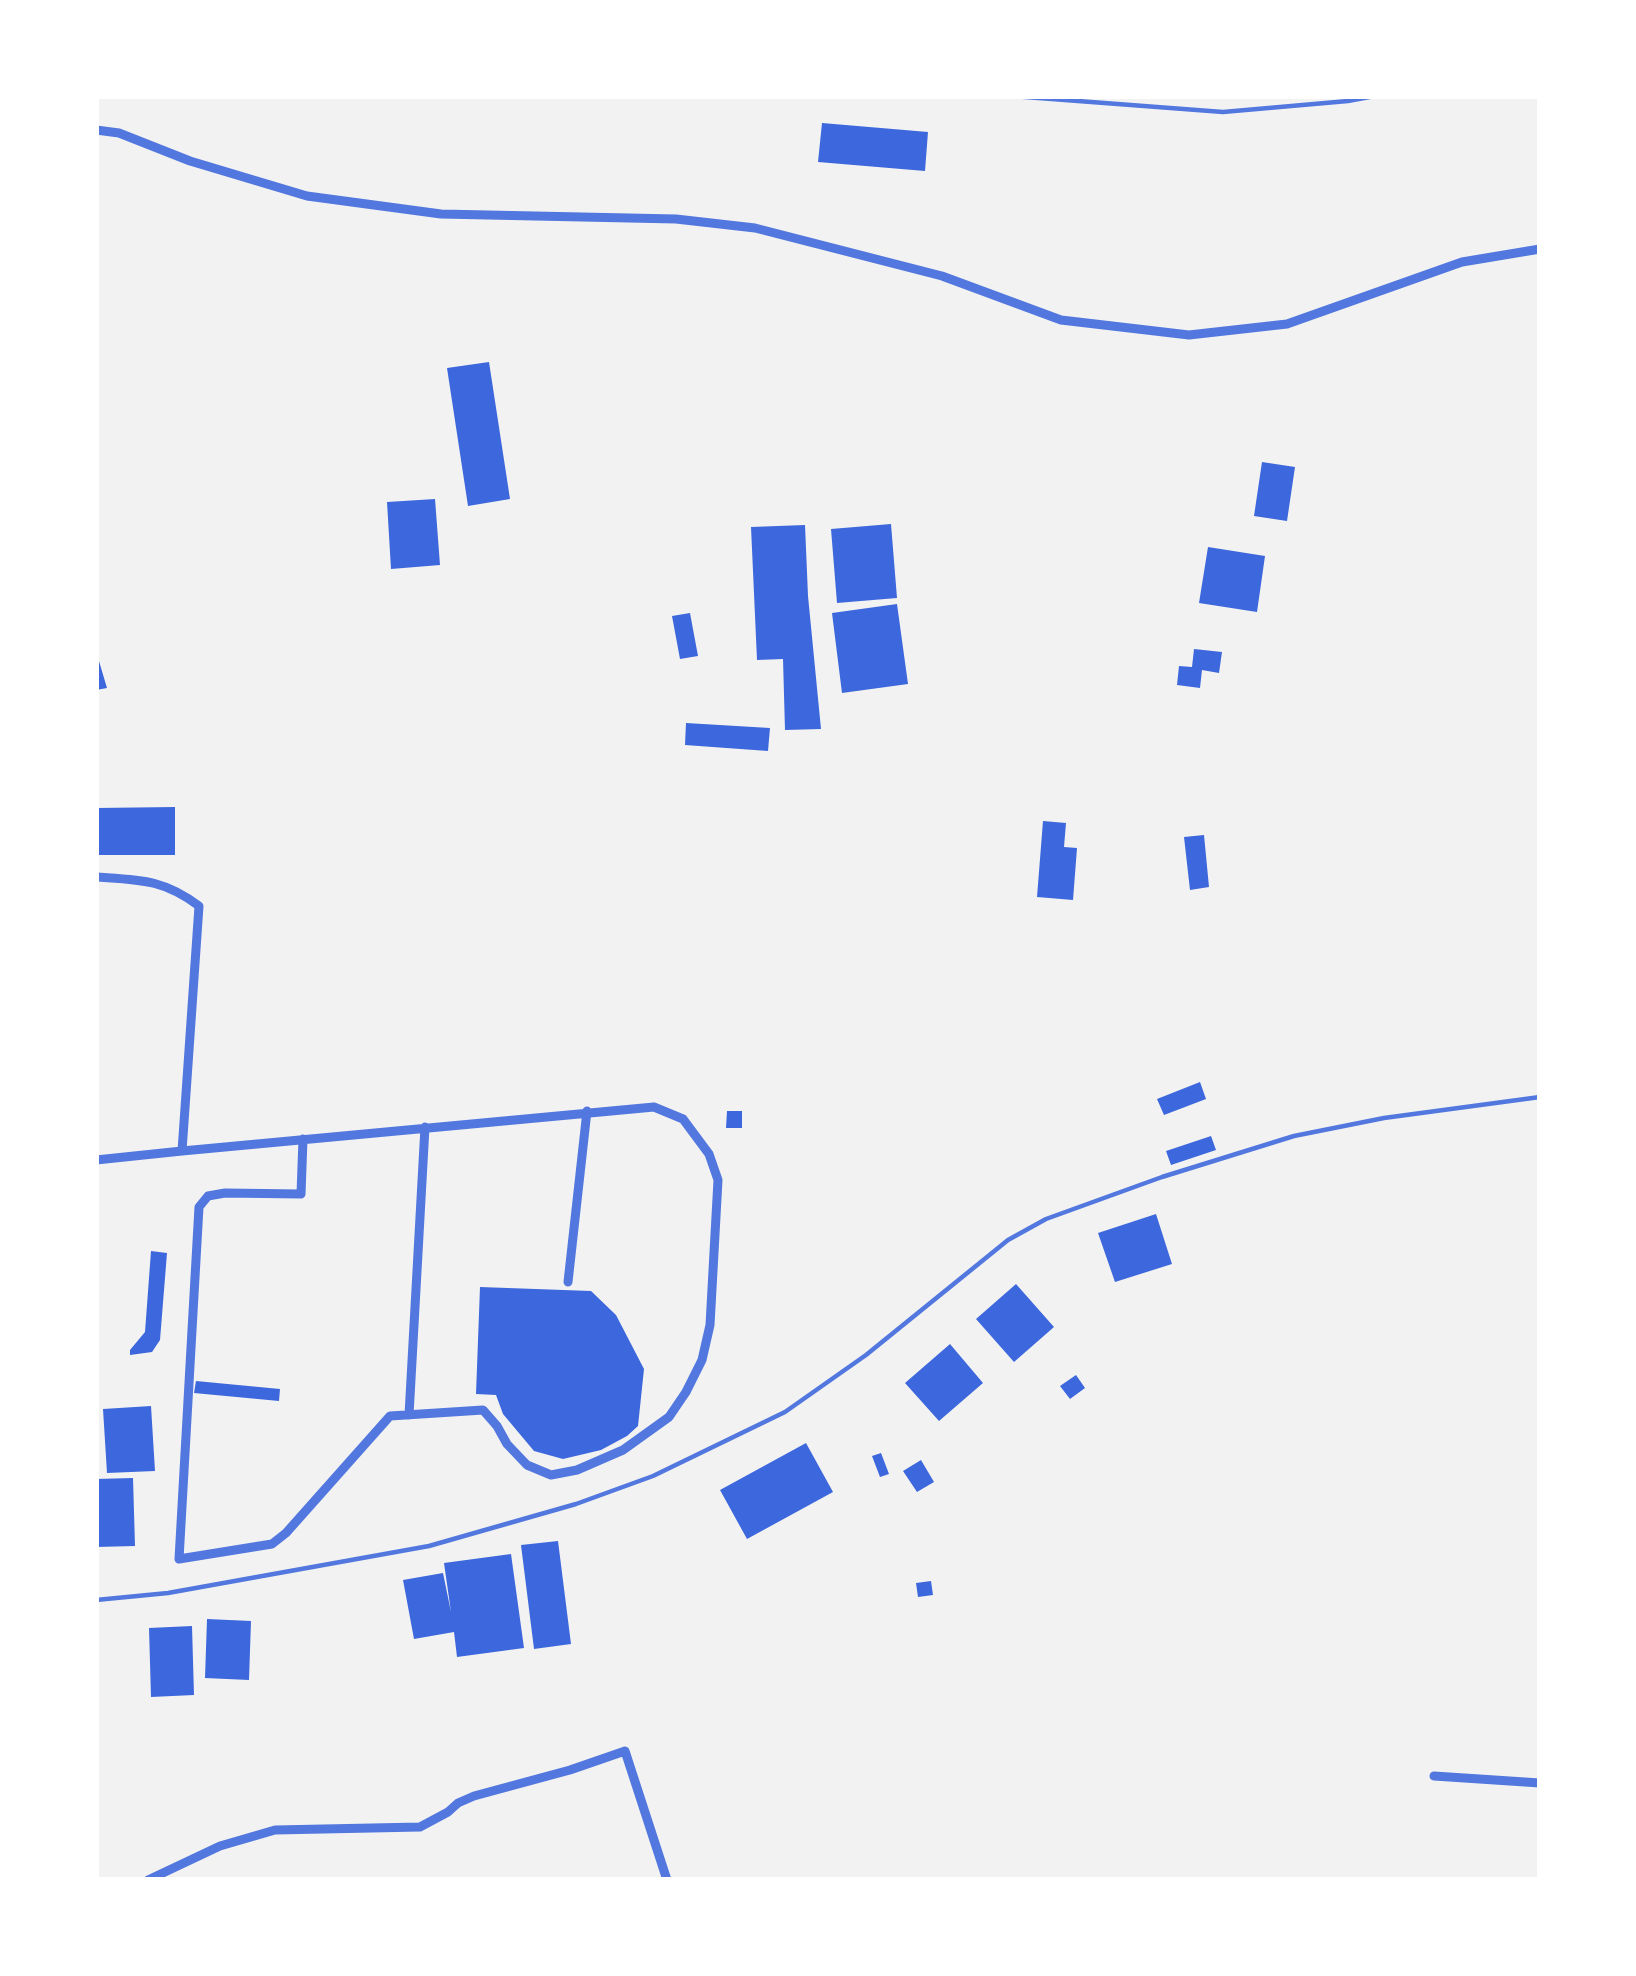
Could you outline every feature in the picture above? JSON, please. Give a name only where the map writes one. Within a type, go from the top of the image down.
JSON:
[{"type":"street","points":[[96,130],[119,133],[190,161],[307,196],[441,214],[676,219],[755,228],[942,276],[1061,320],[1189,335],[1287,324],[1462,262],[1540,249]]},
{"type":"street","points":[[96,877],[142,880],[177,890],[200,906],[182,1151]]},
{"type":"street","points":[[96,1160],[182,1151],[303,1139],[424,1127],[654,1106],[683,1119],[709,1154],[718,1180],[710,1325],[702,1360],[669,1417],[623,1450],[578,1470],[551,1475],[526,1465],[483,1410],[390,1416],[272,1544],[179,1559],[199,1208],[208,1196],[225,1193],[301,1194],[303,1139]]},
{"type":"street","points":[[568,1282],[587,1112]]},
{"type":"street","points":[[409,1414],[424,1127]]},
{"type":"street","points":[[148,1880],[220,1846],[275,1830],[420,1827],[474,1796],[625,1751],[667,1880]]},
{"type":"street","points":[[1435,1776],[1540,1783]]},
{"type":"lane","points":[[792,96],[878,96]]},
{"type":"lane","points":[[1012,96],[1223,112],[1376,96]]},
{"type":"lane","points":[[96,1600],[168,1593],[429,1546],[576,1504],[653,1476],[784,1412],[866,1355],[1007,1240],[1046,1219],[1294,1136],[1384,1118],[1540,1097]]},
{"type":"building","points":[[822,123],[928,132],[925,171],[818,162]]},
{"type":"building","points":[[489,362],[510,499],[468,506],[447,368]]},
{"type":"building","points":[[1262,462],[1295,467],[1287,521],[1254,516]]},
{"type":"building","points":[[435,499],[440,565],[391,569],[387,502]]},
{"type":"building","points":[[891,524],[897,598],[837,603],[831,529]]},
{"type":"building","points":[[805,525],[821,729],[785,730],[783,659],[757,660],[751,527]]},
{"type":"building","points":[[1208,547],[1265,556],[1257,612],[1199,603]]},
{"type":"building","points":[[897,604],[908,684],[842,693],[832,613]]},
{"type":"building","points":[[690,613],[698,656],[680,659],[672,616]]},
{"type":"building","points":[[1194,649],[1222,652],[1219,673],[1202,670],[1200,688],[1177,685],[1179,666],[1192,667]]},
{"type":"building","points":[[96,651],[107,688],[96,690]]},
{"type":"building","points":[[686,723],[770,728],[768,751],[685,745]]},
{"type":"building","points":[[175,807],[175,855],[96,855],[96,808]]},
{"type":"building","points":[[1043,821],[1066,823],[1064,847],[1077,848],[1073,900],[1037,897]]},
{"type":"building","points":[[1204,835],[1209,887],[1190,890],[1184,837]]},
{"type":"building","points":[[1200,1082],[1206,1099],[1164,1115],[1157,1099]]},
{"type":"building","points":[[727,1111],[742,1111],[742,1128],[726,1128]]},
{"type":"building","points":[[1211,1136],[1216,1150],[1171,1165],[1166,1151]]},
{"type":"building","points":[[1156,1214],[1172,1264],[1115,1282],[1098,1233]]},
{"type":"building","points":[[151,1251],[167,1253],[160,1340],[152,1352],[130,1355],[145,1332]]},
{"type":"building","points":[[1016,1284],[1054,1327],[1014,1362],[976,1319]]},
{"type":"building","points":[[480,1287],[591,1291],[616,1315],[644,1369],[638,1426],[601,1450],[563,1459],[534,1451],[503,1414],[496,1395],[476,1394]]},
{"type":"building","points":[[950,1344],[983,1383],[939,1421],[905,1383]]},
{"type":"building","points":[[1076,1375],[1085,1388],[1070,1399],[1060,1386]]},
{"type":"building","points":[[196,1381],[280,1389],[279,1401],[194,1393]]},
{"type":"building","points":[[151,1406],[155,1471],[107,1473],[103,1409]]},
{"type":"building","points":[[806,1443],[833,1492],[747,1539],[720,1490]]},
{"type":"building","points":[[881,1453],[889,1474],[880,1477],[872,1456]]},
{"type":"building","points":[[921,1460],[934,1482],[917,1492],[903,1471]]},
{"type":"building","points":[[133,1478],[135,1546],[96,1547],[96,1479]]},
{"type":"building","points":[[558,1541],[571,1644],[534,1649],[521,1545]]},
{"type":"building","points":[[511,1554],[524,1648],[457,1657],[454,1632],[414,1639],[403,1580],[443,1573],[451,1612],[444,1563]]},
{"type":"building","points":[[931,1581],[933,1595],[918,1597],[916,1583]]},
{"type":"building","points":[[207,1619],[251,1621],[249,1680],[205,1678]]},
{"type":"building","points":[[192,1626],[194,1695],[151,1697],[149,1628]]}]
